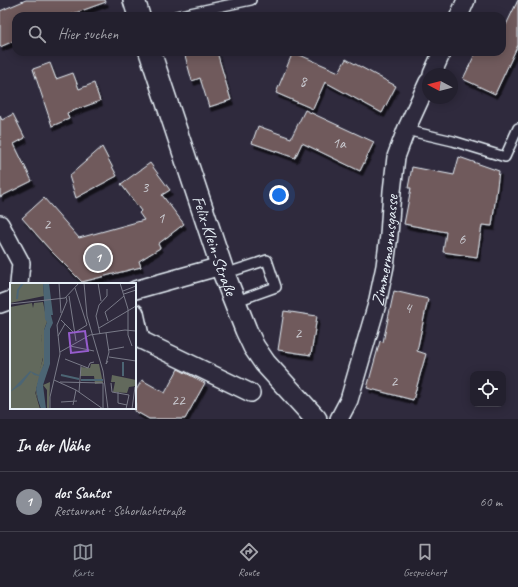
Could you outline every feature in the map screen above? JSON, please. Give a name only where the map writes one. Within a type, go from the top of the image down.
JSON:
[{"type":"street","points":[[134,0],[138,12]]},
{"type":"street","points":[[461,12],[466,0]]},
{"type":"street","name":"Felix-Klein-Straße","points":[[151,56],[222,270],[246,330],[258,352],[281,382],[316,419]]},
{"type":"street","points":[[435,68],[440,56]]},
{"type":"street","name":"Zimmermannsgasse","points":[[339,419],[349,400],[377,304],[385,266],[396,158],[406,130],[422,95]]},
{"type":"street","points":[[0,224],[21,263],[19,283]]},
{"type":"street","points":[[136,290],[222,270]]},
{"type":"street","points":[[0,294],[10,296]]},
{"type":"street","points":[[0,304],[10,300]]},
{"type":"street","points":[[136,318],[141,340],[251,392]]},
{"type":"lane","points":[[195,12],[251,0]]},
{"type":"lane","points":[[406,130],[454,141],[504,157],[518,128]]},
{"type":"lane","points":[[222,270],[267,260],[276,287],[234,302]]},
{"type":"building","points":[[26,0],[105,0],[106,2],[78,12],[12,12],[12,42],[0,47],[0,11]]},
{"type":"building","points":[[518,0],[518,45],[495,94],[463,79],[474,56],[506,56],[506,25]]},
{"type":"building","points":[[185,56],[218,56],[231,100],[209,107],[200,78],[192,81]]},
{"type":"building","points":[[291,56],[302,56],[339,72],[346,59],[396,86],[382,113],[325,82],[313,109],[276,93]]},
{"type":"building","points":[[50,63],[56,79],[73,73],[79,89],[94,83],[100,101],[67,113],[69,119],[52,126],[33,69]]},
{"type":"building","points":[[305,110],[374,142],[360,171],[302,143],[295,158],[252,143],[258,126],[291,138]]},
{"type":"building","points":[[13,114],[25,138],[14,144],[32,181],[0,197],[0,116],[2,120]]},
{"type":"building","points":[[102,147],[117,176],[76,198],[69,176]]},
{"type":"building","points":[[459,157],[499,171],[492,226],[482,225],[477,257],[443,252],[446,232],[404,224],[411,188],[408,188],[412,167],[454,175]]},
{"type":"building","points":[[150,163],[170,190],[162,195],[184,224],[158,244],[160,248],[139,261],[141,267],[82,282],[50,250],[22,218],[44,198],[79,238],[144,220],[139,213],[141,211],[121,184]]},
{"type":"building","points":[[394,291],[428,299],[417,351],[426,354],[413,400],[367,388],[380,341],[383,342]]},
{"type":"building","points":[[284,311],[317,316],[311,355],[278,350]]},
{"type":"building","points":[[178,369],[205,383],[185,419],[149,419],[135,411],[136,390],[142,380],[165,393]]},
{"type":"place","name":"dos Santos","points":[[98,258]]}]
